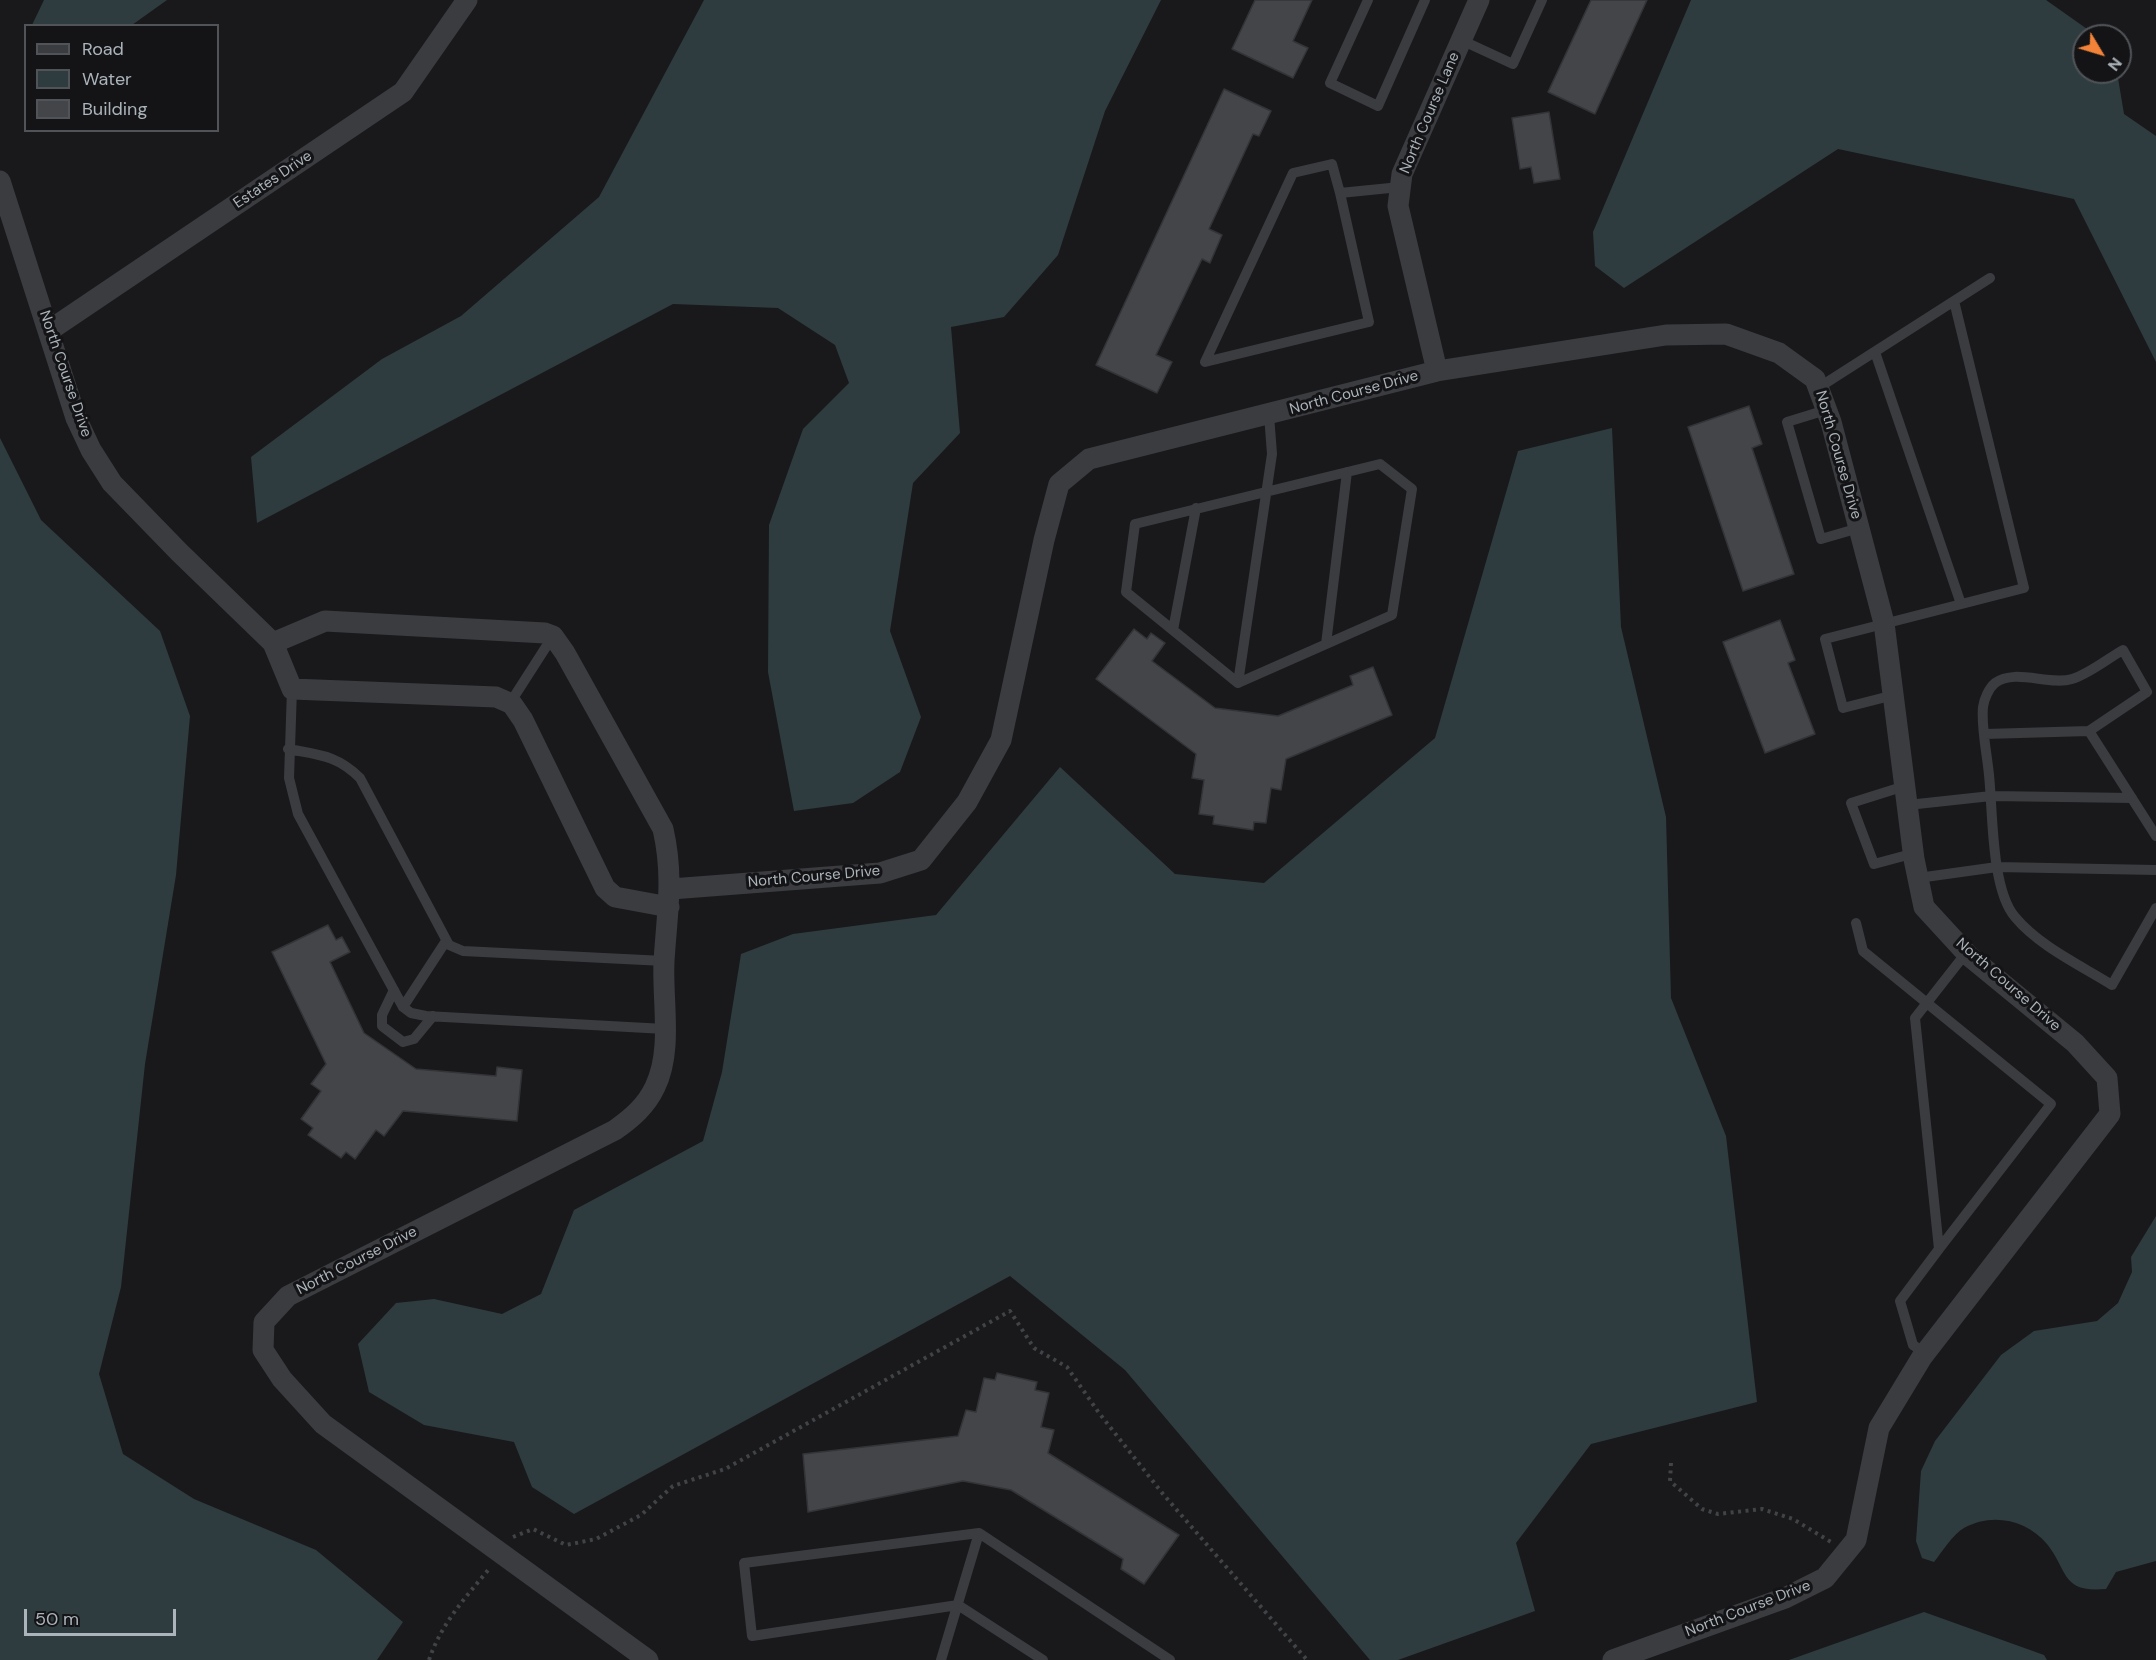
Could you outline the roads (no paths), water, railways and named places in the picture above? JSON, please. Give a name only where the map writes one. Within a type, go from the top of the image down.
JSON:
[{"type":"street","name":"Estates Drive","points":[[50,330],[403,92],[467,0]]},
{"type":"street","name":"North Course Lane","points":[[1437,371],[1398,206],[1400,187],[1402,174],[1476,1]]},
{"type":"street","name":"North Course Drive","points":[[0,181],[50,330],[76,418],[91,450],[112,483],[273,643],[292,688]]},
{"type":"street","name":"North Course Drive","points":[[510,703],[523,720],[605,888],[615,897],[670,898],[880,873],[921,860],[968,802],[1001,740],[1044,540],[1059,484],[1089,459],[1437,371],[1666,334],[1726,334],[1779,353],[1815,379],[1826,410],[1884,623],[1906,795],[1924,907],[1966,953],[2075,1043],[2107,1078],[2110,1114],[1925,1353],[1879,1428],[1857,1540],[1826,1578],[1785,1598],[1613,1660]]},
{"type":"street","points":[[273,643],[325,621],[545,633],[553,636]]},
{"type":"street","name":"North Course Drive","points":[[553,636],[566,653],[663,829],[670,859],[670,898],[664,961],[665,1029],[662,1064],[656,1087],[638,1114],[615,1130],[288,1296],[264,1322],[263,1350],[282,1379],[323,1424],[648,1660]]},
{"type":"street","points":[[292,688],[327,692],[453,693],[496,696],[510,703]]},
{"type":"lane","points":[[1368,0],[1330,83],[1378,106],[1425,0]]},
{"type":"lane","points":[[1461,40],[1513,64],[1542,0]]},
{"type":"lane","points":[[1332,164],[1340,193],[1369,322],[1205,362],[1293,173],[1332,164]]},
{"type":"lane","points":[[1340,193],[1400,187]]},
{"type":"lane","points":[[1818,388],[1990,278]]},
{"type":"lane","points":[[1893,695],[1843,708],[1825,639],[2024,588],[1954,301]]},
{"type":"lane","points":[[1875,352],[1961,604]]},
{"type":"lane","points":[[1826,410],[1787,422],[1821,539],[1859,528]]},
{"type":"lane","points":[[1238,683],[1272,454],[1269,415]]},
{"type":"lane","points":[[1380,464],[1412,489],[1392,615],[1238,683],[1126,592],[1135,524],[1380,464]]},
{"type":"lane","points":[[1326,644],[1347,472]]},
{"type":"lane","points":[[1173,630],[1196,508]]},
{"type":"lane","points":[[510,703],[553,636]]},
{"type":"lane","points":[[1985,734],[2090,731],[2147,692],[2123,650],[2072,679],[2006,678],[1995,683],[1983,706],[1985,734],[1997,867],[2006,901],[2014,916],[2042,940],[2112,985],[2156,908]]},
{"type":"lane","points":[[292,688],[288,749],[289,778],[298,814],[403,1007],[411,1013],[433,1016],[665,1029]]},
{"type":"lane","points":[[2090,731],[2156,836]]},
{"type":"lane","points":[[288,749],[333,757],[346,763],[360,778],[446,941],[463,951],[664,961]]},
{"type":"lane","points":[[1915,853],[1874,864],[1851,803],[1906,795],[2132,798]]},
{"type":"lane","points":[[1918,878],[1997,867],[2156,870]]},
{"type":"lane","points":[[1856,923],[1863,951],[2052,1104],[1900,1301],[1913,1345],[1925,1353]]},
{"type":"lane","points":[[403,1007],[446,941]]},
{"type":"lane","points":[[1939,1249],[1915,1018],[1966,953]]},
{"type":"lane","points":[[394,990],[382,1015],[382,1026],[403,1042],[414,1039],[433,1016]]},
{"type":"lane","points":[[941,1660],[979,1533]]},
{"type":"lane","points":[[1043,1660],[958,1605],[752,1636],[744,1563],[979,1533],[1170,1660]]},
{"type":"water","points":[[44,0],[167,0],[133,24],[32,24]]},
{"type":"water","points":[[704,0],[1161,0],[1105,111],[1058,255],[1004,317],[951,327],[960,433],[913,483],[890,631],[921,717],[900,772],[853,803],[794,811],[768,672],[769,525],[803,429],[849,383],[835,345],[778,308],[673,304],[257,523],[251,457],[382,359],[461,316],[599,197]]},
{"type":"water","points":[[1691,0],[2046,0],[2080,24],[2072,24],[2072,84],[2119,84],[2124,114],[2156,136],[2156,362],[2074,199],[1838,149],[1624,288],[1595,266],[1593,232]]},
{"type":"water","points":[[1612,428],[1621,627],[1666,817],[1671,998],[1726,1136],[1757,1402],[1591,1444],[1516,1543],[1535,1611],[1398,1660],[1370,1660],[1125,1370],[1010,1276],[574,1514],[532,1487],[514,1442],[424,1425],[369,1392],[358,1344],[396,1303],[434,1299],[502,1314],[541,1294],[574,1210],[703,1141],[722,1072],[741,954],[793,934],[936,915],[1060,767],[1175,874],[1264,883],[1435,738],[1518,451]]},
{"type":"water","points":[[0,438],[41,520],[160,631],[190,716],[176,875],[145,1064],[121,1287],[99,1374],[123,1454],[194,1499],[316,1550],[403,1622],[377,1660],[0,1660]]},
{"type":"water","points":[[2156,1216],[2156,1561],[2116,1572],[2106,1589],[2081,1588],[2068,1578],[2054,1554],[2039,1536],[2019,1524],[1997,1520],[1986,1520],[1964,1528],[1934,1562],[1922,1558],[1916,1541],[1921,1471],[1935,1441],[2001,1355],[2034,1331],[2097,1321],[2118,1303],[2132,1272],[2131,1257]]},
{"type":"water","points":[[1924,1612],[2044,1655],[2047,1660],[1789,1660]]}]
